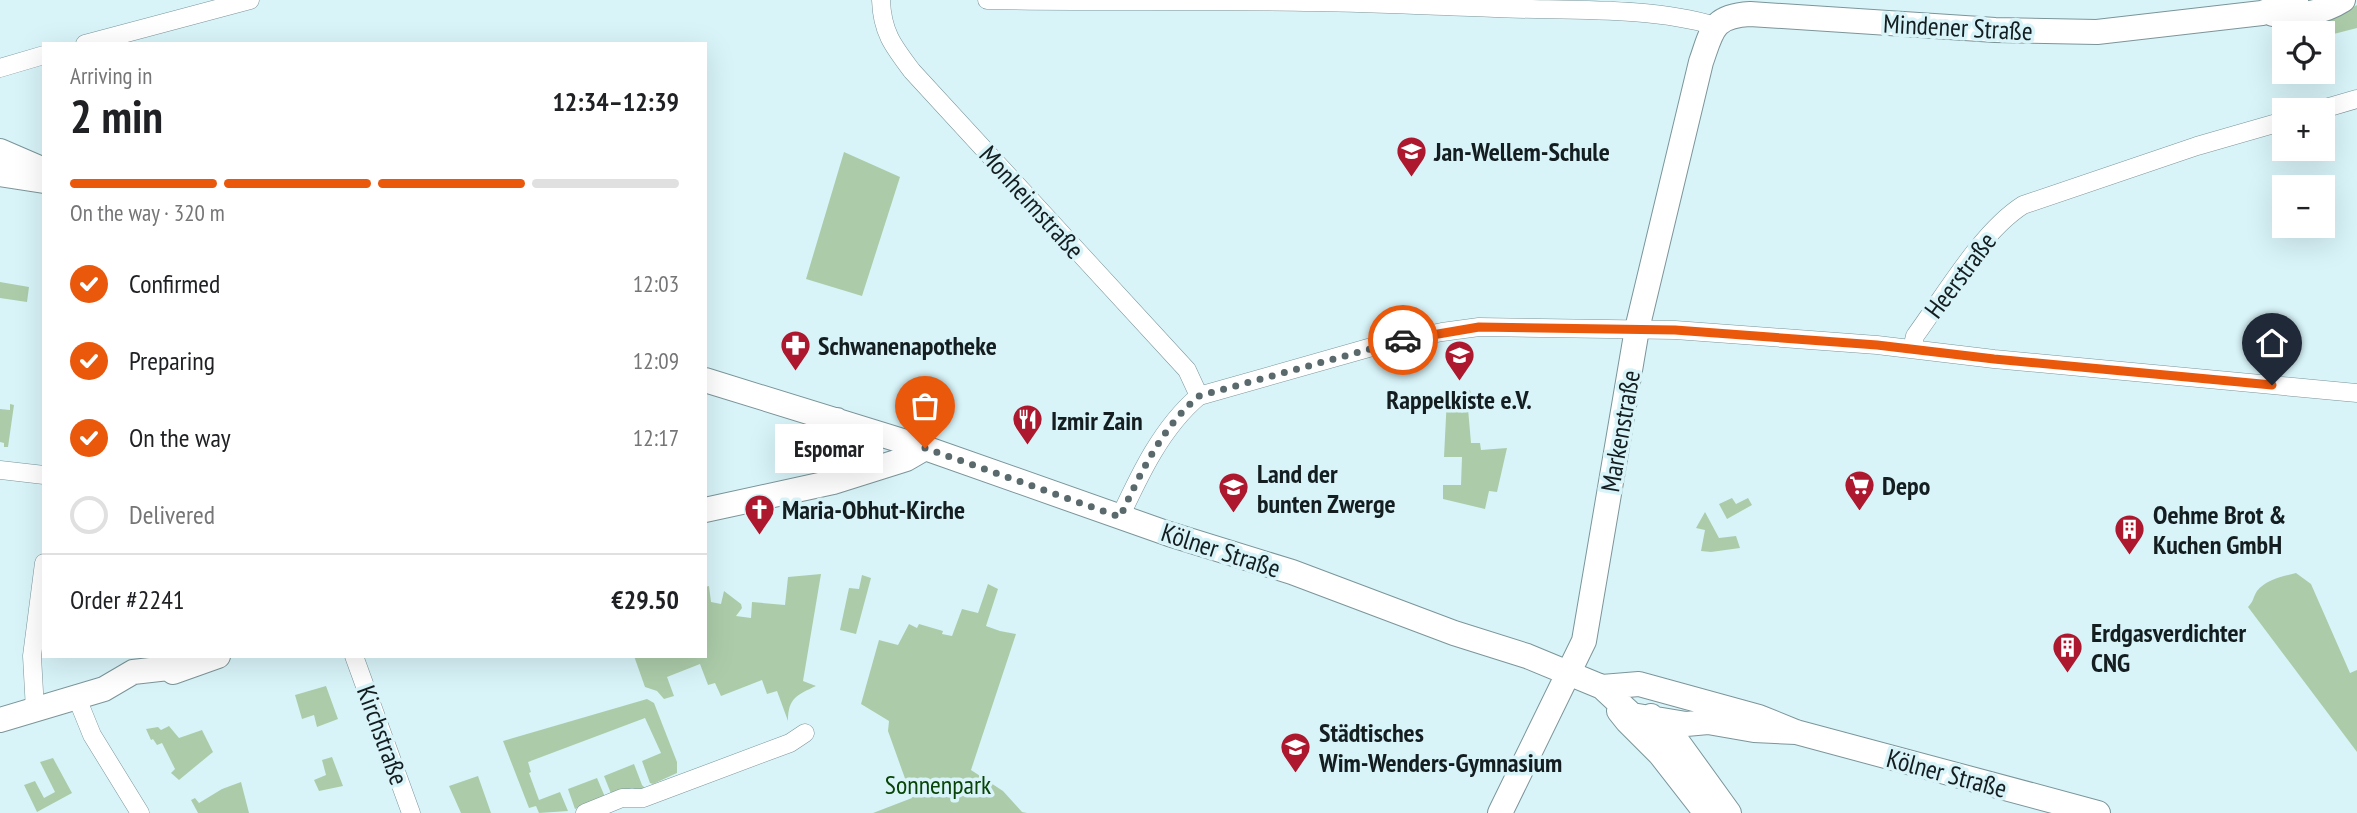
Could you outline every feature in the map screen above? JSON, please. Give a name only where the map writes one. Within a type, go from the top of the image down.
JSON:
[{"type":"main road","name":"Mindener Straße","points":[[2262,13],[2296,0]]},
{"type":"main road","name":"Mindener Straße","points":[[1715,26],[1726,17],[1749,14],[1995,30],[2097,32],[2262,13],[2304,15],[2323,11],[2343,0]]},
{"type":"main road","name":"Markenstraße","points":[[1500,813],[1584,640],[1637,329],[1701,62],[1715,26]]},
{"type":"main road","points":[[0,151],[42,169]]},
{"type":"main road","points":[[0,174],[42,181]]},
{"type":"main road","name":"Kölner Straße","points":[[707,381],[925,448],[1120,517],[1292,572],[1454,634],[1527,656],[1602,687],[1632,715],[1653,718],[1681,732],[1708,722],[1754,730],[1796,732]]},
{"type":"main road","points":[[833,482],[844,473],[856,454],[854,440],[837,420]]},
{"type":"main road","points":[[707,510],[833,482],[906,459],[925,448]]},
{"type":"main road","points":[[0,720],[104,689],[138,688],[186,666],[212,658]]},
{"type":"main road","name":"Kölner Straße","points":[[1602,687],[1639,684],[1749,714],[1796,732],[2098,813]]},
{"type":"main road","points":[[1602,687],[1627,721],[1660,754],[1706,813]]},
{"type":"main road","points":[[1681,732],[1729,813]]},
{"type":"street","points":[[92,42],[250,0]]},
{"type":"street","name":"Monheimstraße","points":[[881,0],[886,34],[912,71],[1188,370],[1199,396]]},
{"type":"street","points":[[987,0],[1314,2],[1581,11],[1667,15],[1715,26]]},
{"type":"street","points":[[0,68],[42,56]]},
{"type":"street","points":[[2335,105],[2357,99]]},
{"type":"street","name":"Heerstraße","points":[[1199,396],[1379,345],[1479,327],[1637,329],[1912,349],[1915,336],[2005,216],[2023,205],[2197,146],[2272,124]]},
{"type":"street","points":[[1912,349],[2357,393]]},
{"type":"street","points":[[1120,517],[1148,459],[1188,405],[1199,396]]},
{"type":"street","points":[[0,470],[42,475]]},
{"type":"street","points":[[35,710],[32,656],[42,578]]},
{"type":"street","name":"Kirchstraße","points":[[355,658],[411,813]]},
{"type":"street","points":[[78,698],[92,735],[140,813]]},
{"type":"street","points":[[585,813],[622,798],[646,806],[790,743],[805,733]]},
{"type":"green space","points":[[2357,5],[2357,28],[2335,34],[2335,21],[2319,21],[2332,18]]},
{"type":"green space","points":[[844,152],[900,177],[862,296],[806,279]]},
{"type":"green space","points":[[0,282],[29,287],[27,302],[0,298]]},
{"type":"green space","points":[[1470,390],[1471,394],[1467,397],[1471,443],[1480,443],[1481,450],[1507,448],[1497,492],[1489,491],[1485,509],[1443,499],[1443,485],[1461,485],[1462,457],[1444,457],[1447,397]]},
{"type":"green space","points":[[10,404],[14,405],[8,447],[4,447],[4,443],[0,442],[0,409],[10,410]]},
{"type":"green space","points":[[1732,498],[1736,504],[1748,498],[1752,505],[1727,519],[1719,504]]},
{"type":"green space","points":[[1705,512],[1719,538],[1736,536],[1740,548],[1701,551],[1705,530],[1696,528]]},
{"type":"green space","points":[[2296,573],[2311,584],[2350,673],[2357,670],[2357,752],[2248,607],[2257,591],[2265,584]]},
{"type":"green space","points":[[821,574],[803,681],[816,686],[795,698],[790,707],[788,721],[777,691],[767,694],[762,680],[721,696],[715,683],[708,685],[700,664],[667,677],[674,696],[664,699],[657,691],[645,687],[635,658],[707,658],[707,586],[711,602],[721,604],[724,591],[741,604],[742,608],[736,616],[751,618],[752,602],[785,605],[788,577]]},
{"type":"green space","points":[[862,575],[871,578],[856,634],[840,630],[849,588],[859,589]]},
{"type":"green space","name":"Sonnenpark","points":[[988,584],[998,589],[986,626],[1016,634],[971,770],[1003,791],[1022,812],[1027,813],[873,813],[912,798],[888,731],[889,721],[861,704],[879,640],[898,645],[909,624],[917,628],[919,624],[952,636],[962,609],[978,613]]},
{"type":"green space","points":[[326,686],[338,719],[317,727],[314,715],[302,719],[295,695]]},
{"type":"green space","points":[[647,699],[654,703],[677,762],[677,773],[650,783],[642,761],[661,753],[645,718],[528,762],[539,800],[560,792],[568,811],[539,813],[536,806],[529,808],[503,741]]},
{"type":"green space","points":[[169,726],[179,738],[202,730],[213,752],[179,780],[171,773],[175,769],[162,743],[157,745],[151,740],[146,729],[158,727],[161,730]]},
{"type":"green space","points":[[332,757],[343,786],[319,791],[314,780],[326,775],[322,760]]},
{"type":"green space","points":[[53,758],[72,793],[37,812],[24,785],[35,781],[44,798],[55,792],[40,762]]},
{"type":"green space","points":[[634,764],[645,788],[640,791],[632,788],[612,796],[604,776]]},
{"type":"green space","points":[[478,776],[491,813],[461,813],[449,786]]},
{"type":"green space","points":[[597,778],[605,797],[575,809],[568,789]]},
{"type":"green space","points":[[241,782],[249,813],[198,813],[191,800],[195,798],[199,803],[222,789]]},
{"type":"way so far","points":[[925,448],[1120,517],[1148,459],[1188,405],[1199,396],[1216,389],[1403,340]]},
{"type":"place","name":"Jan-Wellem-Schule","points":[[1411,178]]},
{"type":"place","name":"Schwanenapotheke","points":[[795,372]]},
{"type":"place","name":"Rappelkiste e.V.","points":[[1459,383]]},
{"type":"place","name":"Izmir Zain","points":[[1028,447]]},
{"type":"place","name":"Espomar","points":[[925,448]]},
{"type":"place","name":"Depo","points":[[1859,512]]},
{"type":"place","name":"Land der bunten Zwerge","points":[[1234,515]]},
{"type":"place","name":"Maria-Obhut-Kirche","points":[[759,536]]},
{"type":"place","name":"Oehme Brot & Kuchen GmbH","points":[[2130,556]]},
{"type":"place","name":"Erdgasverdichter CNG","points":[[2068,674]]},
{"type":"place","name":"Städtisches Wim-Wenders-Gymnasium","points":[[1296,774]]},
{"type":"route","points":[[1403,340],[1479,327],[1675,330],[1877,345],[1994,359],[2272,385]]}]
